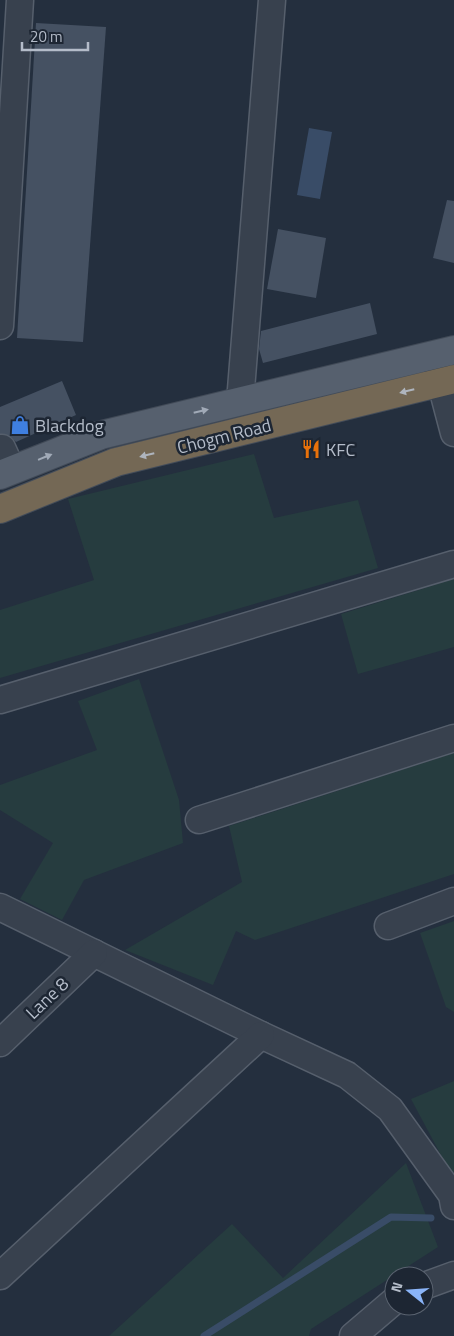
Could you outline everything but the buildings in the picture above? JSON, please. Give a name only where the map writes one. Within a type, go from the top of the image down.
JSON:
[{"type":"highway","name":"Chogm Road","points":[[0,509],[116,462],[447,381]]},
{"type":"main road","name":"Chogm Road","points":[[5,465],[101,435],[444,353]]},
{"type":"street","points":[[0,326],[20,0]]},
{"type":"street","points":[[240,402],[272,0]]},
{"type":"street","points":[[444,353],[454,433]]},
{"type":"street","points":[[0,700],[454,564]]},
{"type":"street","points":[[199,820],[454,738]]},
{"type":"street","points":[[388,926],[454,901]]},
{"type":"street","points":[[0,907],[261,1036],[347,1075],[390,1109],[453,1199]]},
{"type":"street","name":"Lane 8","points":[[0,1043],[94,953]]},
{"type":"street","points":[[0,1276],[261,1036]]},
{"type":"street","points":[[434,1282],[454,1275]]},
{"type":"street","points":[[353,1336],[384,1310]]},
{"type":"green space","points":[[254,454],[274,518],[358,500],[378,568],[0,678],[0,610],[94,580],[68,499]]},
{"type":"green space","points":[[454,579],[454,647],[358,674],[341,614]]},
{"type":"green space","points":[[139,679],[179,800],[183,843],[84,880],[62,920],[20,899],[53,843],[0,810],[0,785],[97,750],[78,701]]},
{"type":"green space","points":[[454,753],[454,874],[255,940],[236,931],[213,985],[125,950],[242,882],[229,826]]},
{"type":"green space","points":[[454,921],[454,1012],[446,1007],[420,933]]},
{"type":"green space","points":[[454,1081],[454,1172],[450,1172],[411,1099]]},
{"type":"green space","points":[[406,1163],[438,1247],[409,1266],[384,1266],[384,1282],[311,1329],[309,1336],[109,1336],[232,1224],[283,1278]]},
{"type":"water","points":[[309,128],[332,132],[320,199],[297,195]]},
{"type":"waterway","points":[[204,1336],[391,1217],[431,1218]]},
{"type":"place","name":"Blackdog","points":[[20,425]]},
{"type":"place","name":"KFC","points":[[311,449]]}]
